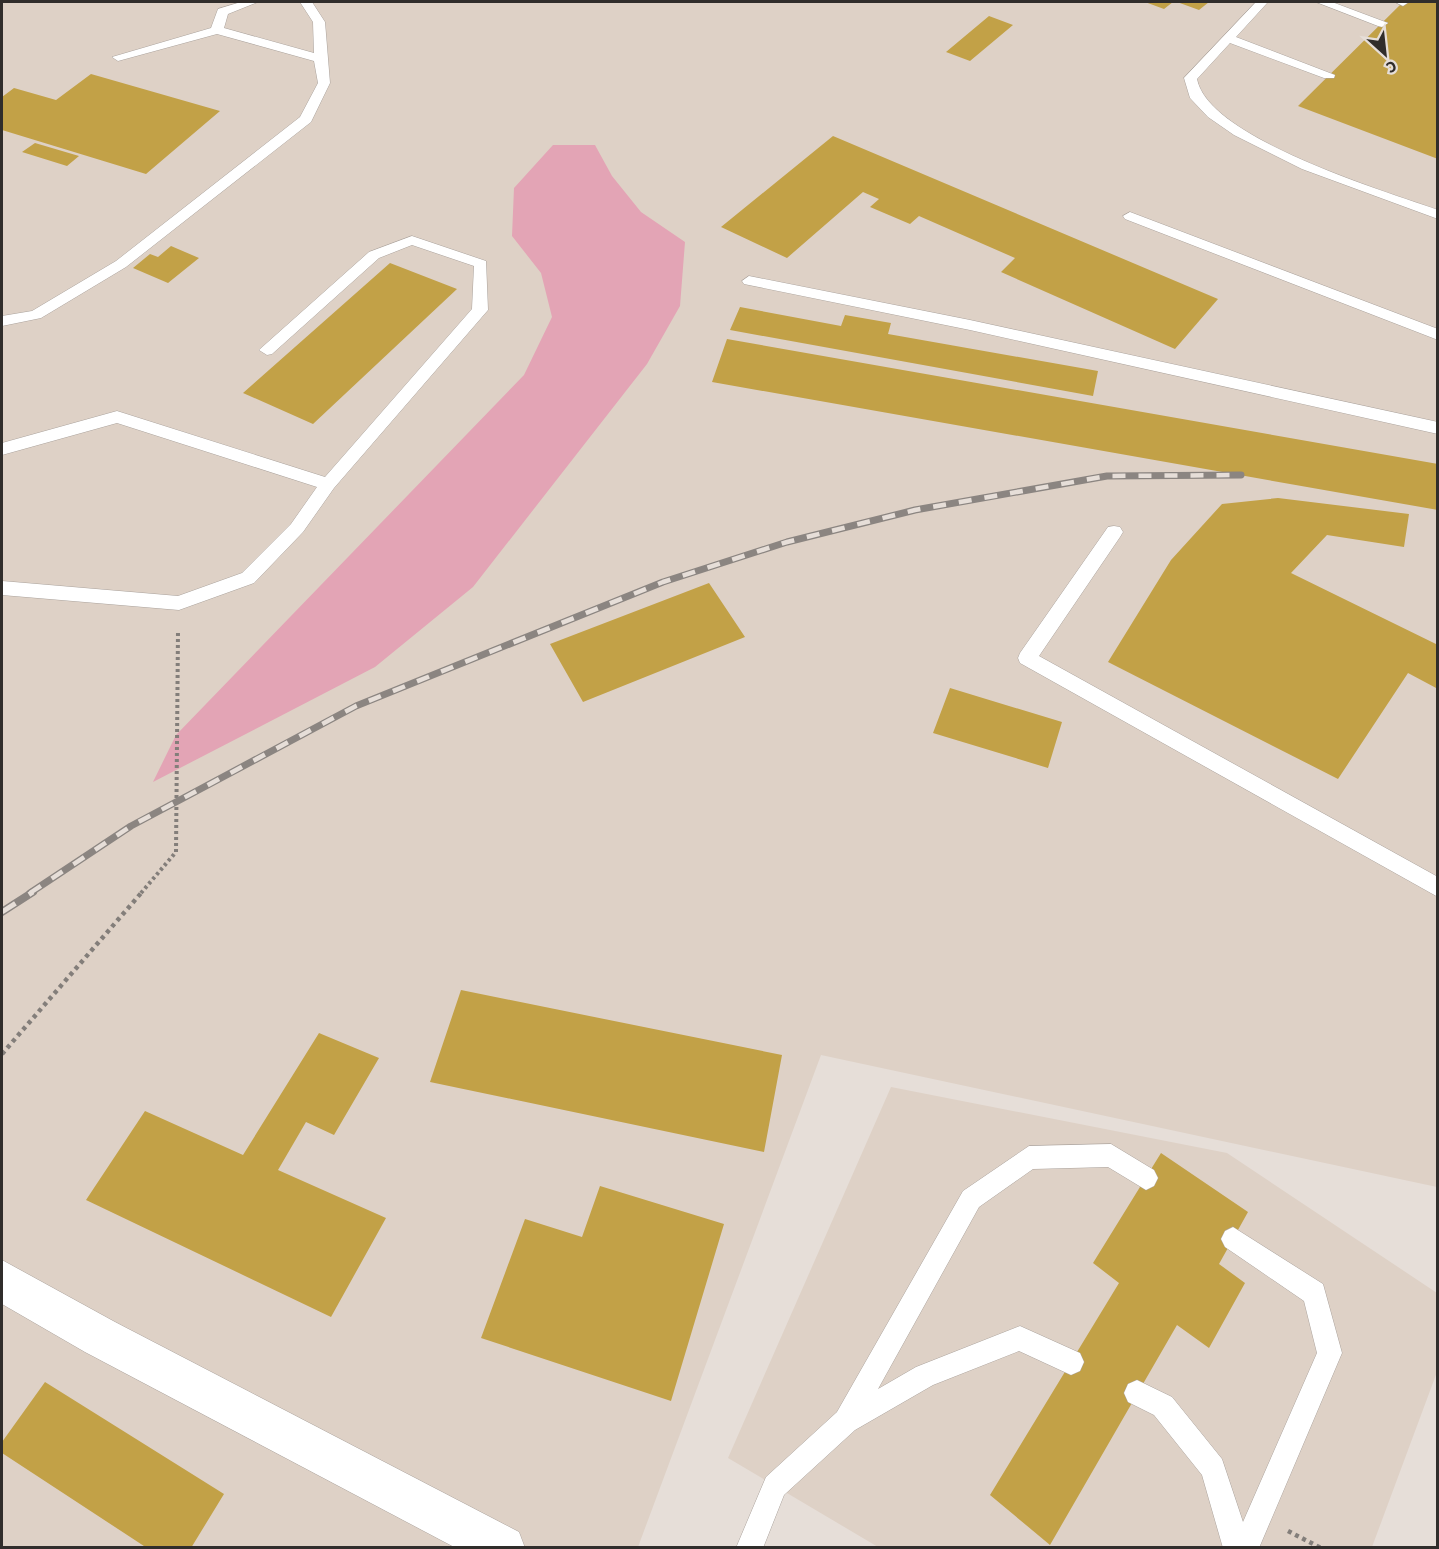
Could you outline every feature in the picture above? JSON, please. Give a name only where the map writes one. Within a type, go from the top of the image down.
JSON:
[{"type":"street","points":[[2,1281],[100,1336],[503,1548]]},
{"type":"lane","points":[[217,30],[222,12],[252,2]]},
{"type":"lane","points":[[2,321],[36,315],[121,264],[306,119],[324,83],[320,59],[319,22],[306,2]]},
{"type":"lane","points":[[1262,2],[1190,78],[1195,95],[1218,118],[1275,154],[1437,215]]},
{"type":"lane","points":[[1322,2],[1382,23]]},
{"type":"lane","points":[[118,57],[217,30],[320,59]]},
{"type":"lane","points":[[1228,38],[1329,75]]},
{"type":"lane","points":[[1130,216],[1437,335]]},
{"type":"lane","points":[[2,588],[179,603],[248,578],[297,528],[328,484],[480,310],[481,264],[412,240],[374,255],[267,350]]},
{"type":"lane","points":[[749,281],[970,325],[1437,428]]},
{"type":"lane","points":[[2,449],[117,417],[328,484]]},
{"type":"lane","points":[[1114,532],[1027,658],[1437,888]]},
{"type":"lane","points":[[846,1421],[971,1199],[1029,1158],[1111,1155],[1146,1178]]},
{"type":"lane","points":[[1233,1239],[1314,1293],[1330,1353],[1245,1548]]},
{"type":"lane","points":[[749,1548],[775,1486],[846,1421],[925,1376],[1020,1338],[1071,1362]]},
{"type":"lane","points":[[1137,1393],[1163,1406],[1213,1468],[1237,1548]]},
{"type":"path","points":[[2,1054],[176,852],[179,603]]},
{"type":"shaded area","points":[[2,2],[1437,2],[1437,1187],[821,1055],[638,1547],[2,1548]]},
{"type":"shaded area","points":[[553,145],[595,145],[612,176],[641,212],[685,242],[680,306],[647,364],[473,587],[375,667],[153,782],[176,735],[524,375],[552,317],[541,273],[512,236],[514,188]]},
{"type":"shaded area","points":[[891,1087],[1227,1153],[1437,1293],[1437,1372],[1372,1547],[878,1547],[728,1458]]},
{"type":"building","points":[[1145,2],[1173,2],[1164,9]]},
{"type":"building","points":[[1177,2],[1209,2],[1199,10]]},
{"type":"building","points":[[1403,2],[1438,2],[1438,159],[1298,106]]},
{"type":"building","points":[[989,16],[1013,25],[970,61],[946,52]]},
{"type":"building","points":[[91,74],[220,111],[146,174],[2,130],[2,97],[14,88],[56,100]]},
{"type":"building","points":[[833,136],[1218,299],[1175,349],[1001,272],[1015,258],[919,216],[910,224],[870,207],[879,199],[863,192],[787,258],[721,227]]},
{"type":"building","points":[[35,143],[79,156],[67,166],[22,152]]},
{"type":"building","points":[[171,246],[199,258],[168,283],[133,268],[150,254],[158,257]]},
{"type":"building","points":[[390,263],[457,289],[313,424],[243,393]]},
{"type":"building","points":[[740,307],[841,326],[845,315],[891,323],[888,334],[1098,371],[1093,396],[730,330]]},
{"type":"building","points":[[727,339],[1438,464],[1438,510],[712,382]]},
{"type":"building","points":[[1278,498],[1409,514],[1404,547],[1327,535],[1291,573],[1438,645],[1438,689],[1408,673],[1338,779],[1108,662],[1171,560],[1222,504]]},
{"type":"building","points":[[709,583],[745,637],[583,702],[550,644]]},
{"type":"building","points":[[950,688],[1062,722],[1048,768],[933,733]]},
{"type":"building","points":[[461,990],[782,1055],[764,1152],[430,1082]]},
{"type":"building","points":[[319,1033],[379,1058],[334,1135],[306,1122],[278,1170],[386,1218],[331,1317],[86,1200],[145,1111],[243,1155]]},
{"type":"building","points":[[1161,1153],[1248,1212],[1219,1264],[1245,1283],[1209,1348],[1177,1325],[1050,1545],[990,1495],[1119,1283],[1093,1263]]},
{"type":"building","points":[[600,1186],[724,1224],[671,1401],[481,1338],[525,1219],[582,1237]]},
{"type":"building","points":[[45,1382],[224,1494],[191,1548],[147,1548],[2,1453],[2,1442]]},
{"type":"railway","points":[[30,893],[131,826],[356,706],[663,582],[787,542],[915,510],[1107,476],[1241,475]]},
{"type":"railway","points":[[2,912],[33,892]]}]
